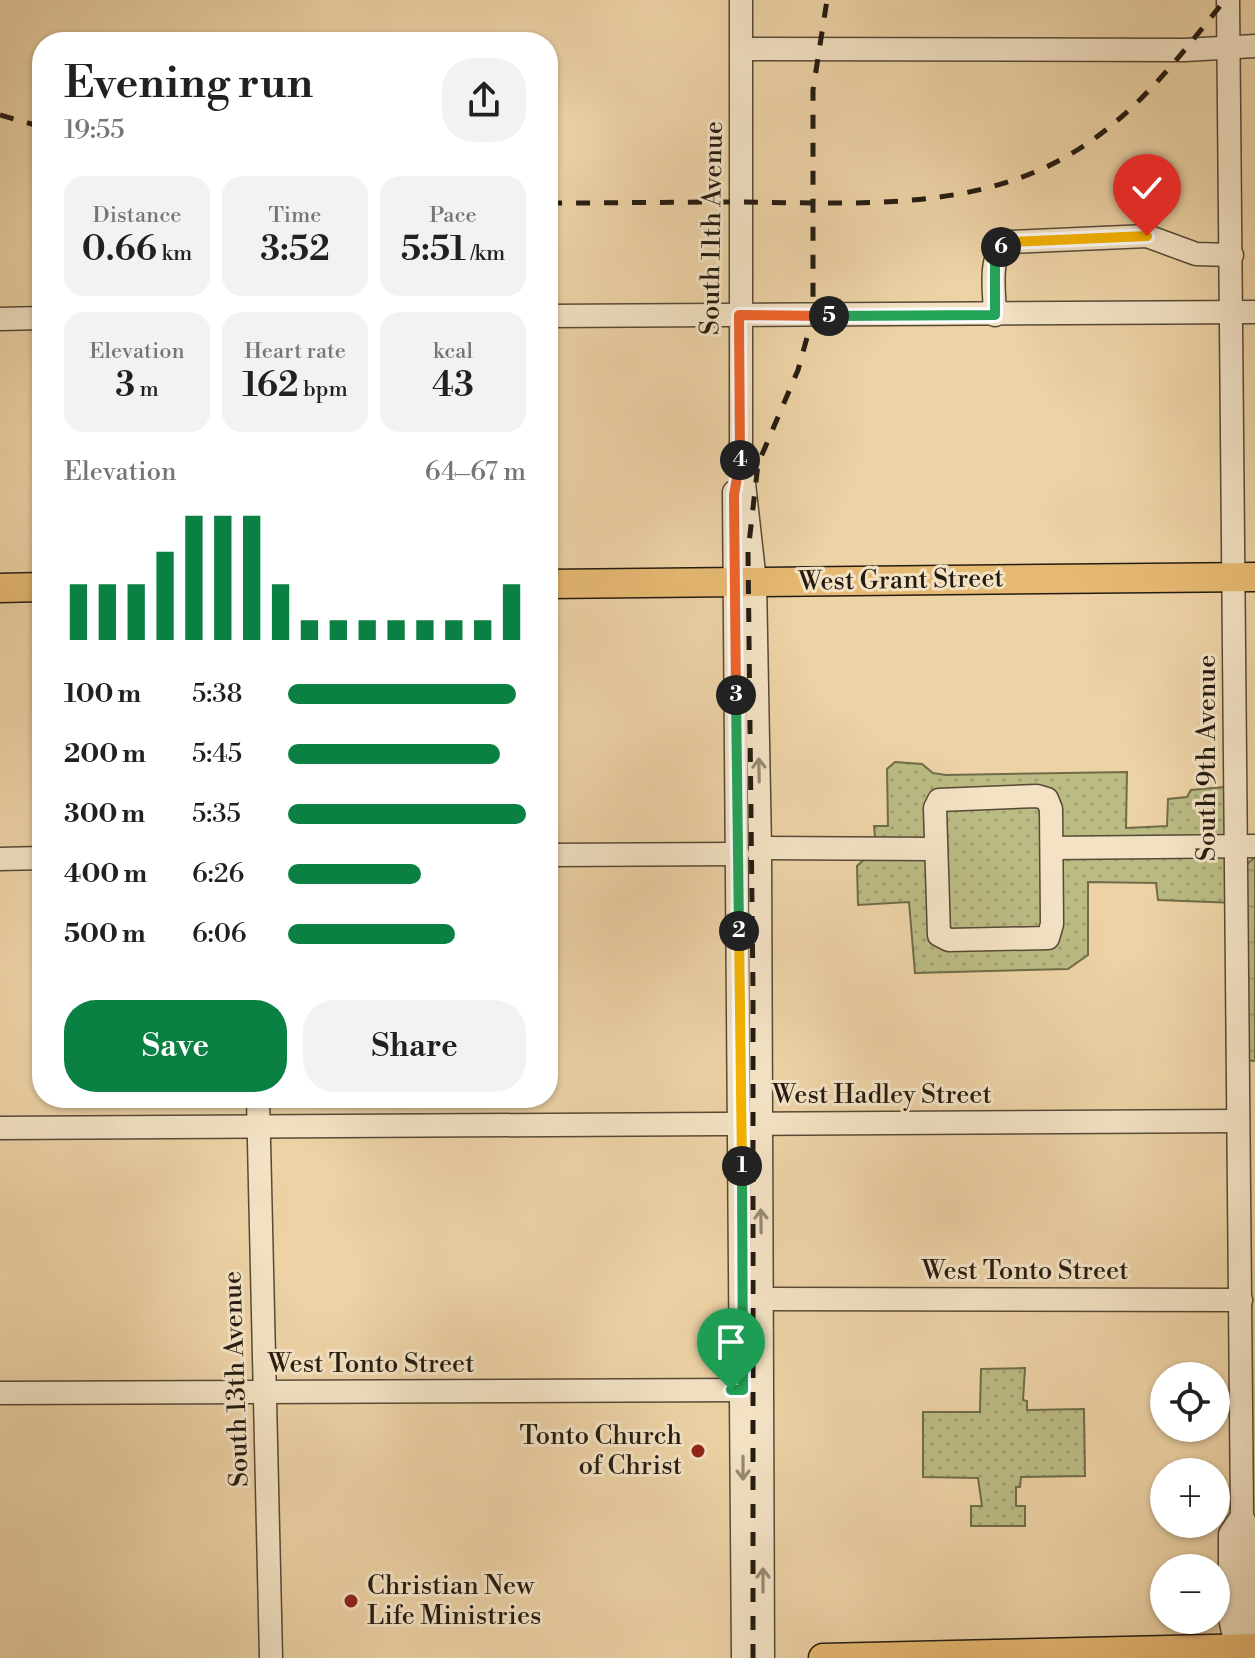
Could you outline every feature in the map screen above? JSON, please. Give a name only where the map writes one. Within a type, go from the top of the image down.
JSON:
[{"type":"main road","name":"West Grant Street","points":[[558,584],[1244,577]]},
{"type":"main road","points":[[0,588],[32,587]]},
{"type":"main road","points":[[823,1658],[1244,1651]]},
{"type":"street","name":"South 11th Avenue","points":[[741,0],[739,315],[749,851],[750,1124],[743,1390],[743,1658]]},
{"type":"street","name":"South 9th Avenue","points":[[1228,0],[1232,204],[1230,313],[1244,577],[1245,846],[1237,1121],[1247,1206],[1241,1300],[1242,1516],[1230,1534],[1230,1619],[1244,1651]]},
{"type":"street","points":[[742,49],[1185,50],[1255,46]]},
{"type":"street","points":[[1232,204],[1255,205]]},
{"type":"street","points":[[995,315],[995,254],[1002,245],[1011,242],[1147,236],[1196,254],[1232,255]]},
{"type":"street","points":[[558,316],[1255,312]]},
{"type":"street","points":[[0,319],[32,318]]},
{"type":"street","points":[[1037,796],[1047,799],[1052,848],[1052,924],[1048,938],[949,940],[939,935],[935,808],[939,800],[1037,796]]},
{"type":"street","points":[[1052,848],[1245,846]]},
{"type":"street","points":[[558,855],[936,849]]},
{"type":"street","points":[[0,859],[32,858]]},
{"type":"street","name":"South 13th Avenue","points":[[258,1108],[271,1658]]},
{"type":"street","name":"West Hadley Street","points":[[0,1128],[1237,1121]]},
{"type":"street","name":"South 11th Avenue","points":[[750,1124],[762,1299],[763,1658]]},
{"type":"street","name":"West Tonto Street","points":[[762,1299],[1241,1300]]},
{"type":"street","name":"West Tonto Street","points":[[0,1393],[743,1390]]},
{"type":"green space","points":[[895,762],[922,764],[933,773],[946,775],[1127,772],[1126,828],[1167,826],[1168,799],[1187,797],[1191,790],[1235,786],[1236,903],[1158,900],[1156,883],[1088,882],[1088,955],[1068,969],[915,973],[909,902],[858,905],[857,866],[876,849],[874,826],[888,826],[887,769]]},
{"type":"green space","points":[[1255,857],[1255,1061],[1246,1060],[1246,865]]},
{"type":"green space","points":[[1025,1368],[1023,1400],[1027,1401],[1027,1410],[1084,1409],[1085,1476],[1021,1477],[1020,1487],[1016,1487],[1016,1506],[1025,1506],[1025,1526],[971,1526],[971,1506],[982,1506],[978,1478],[923,1477],[923,1412],[980,1412],[981,1369]]},
{"type":"railway","points":[[753,1658],[753,992],[748,552],[758,464],[798,370],[813,316],[813,90],[827,0]]},
{"type":"railway","points":[[558,203],[873,202],[961,194],[1003,184],[1043,168],[1103,132],[1160,79],[1225,0]]},
{"type":"railway","points":[[0,115],[32,124]]},
{"type":"place","name":"Tonto Church of Christ","points":[[698,1451]]},
{"type":"place","name":"Christian New Life Ministries","points":[[351,1601]]},
{"type":"route","points":[[731,1390],[743,1390],[734,495],[741,456],[739,315],[995,315],[995,254],[1002,245],[1011,242],[1147,236]]}]
